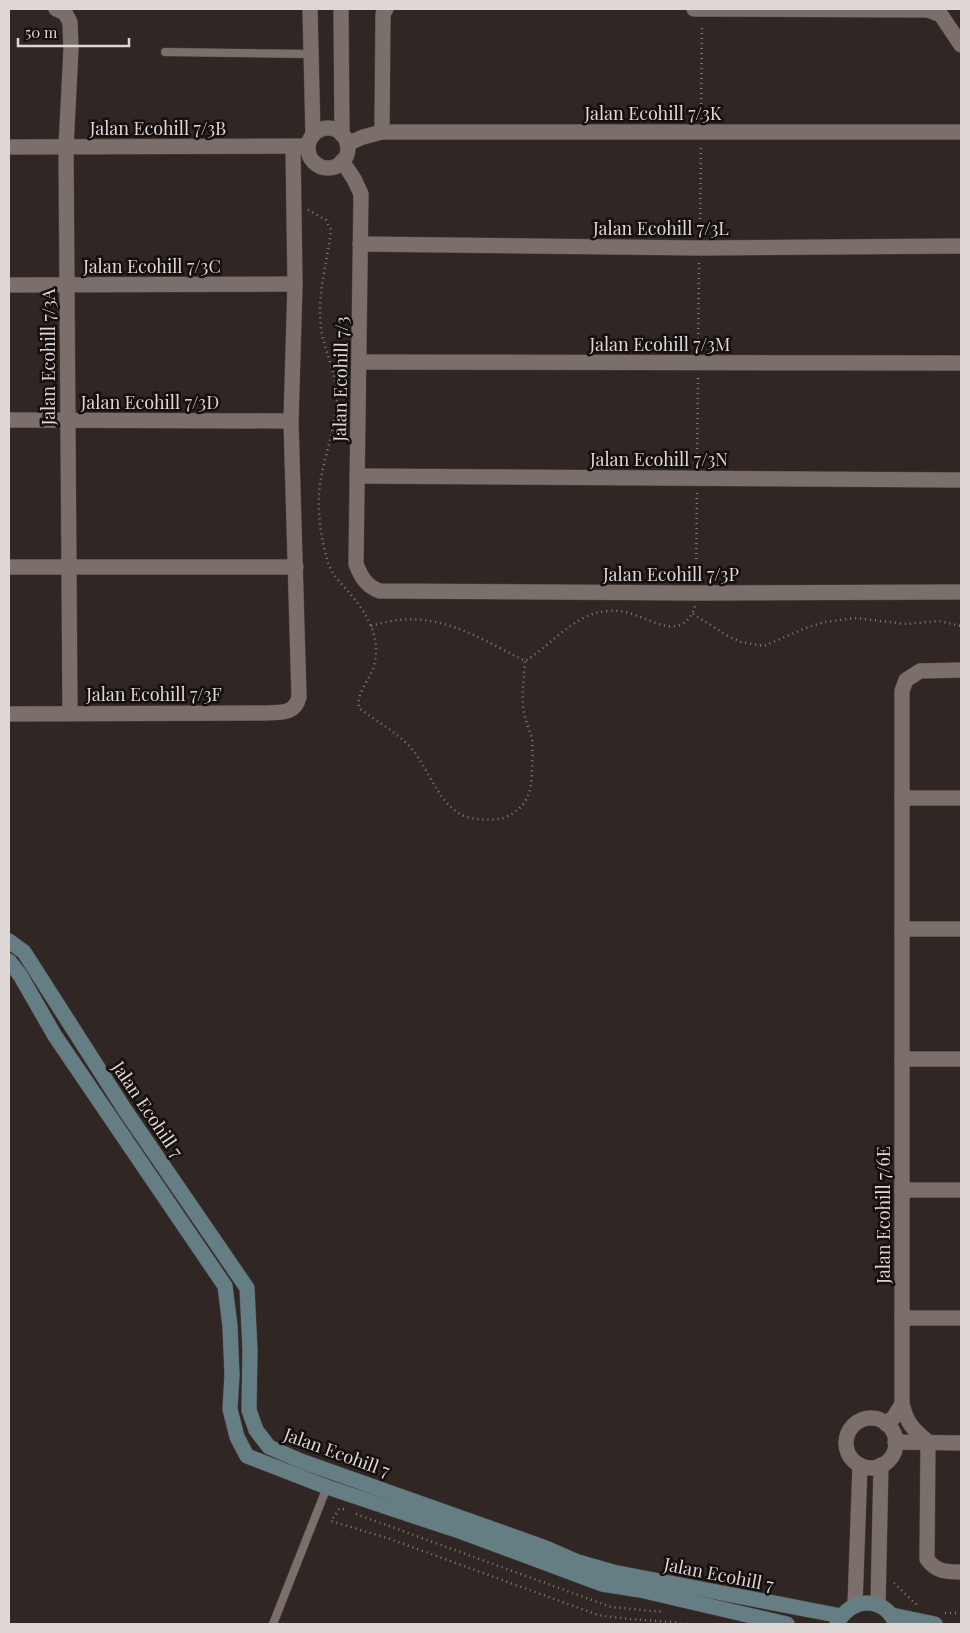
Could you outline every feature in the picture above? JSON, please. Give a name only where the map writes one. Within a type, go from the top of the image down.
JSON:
[{"type":"street","name":"Jalan Ecohill 7/3A","points":[[56,9],[65,12],[70,22],[71,49],[66,147],[70,712]]},
{"type":"street","points":[[9,567],[296,567],[291,421],[295,284],[294,206],[305,143],[312,54],[310,9]]},
{"type":"street","points":[[305,143],[311,158],[320,166],[332,167],[346,156],[341,9]]},
{"type":"street","points":[[382,132],[383,14],[386,9]]},
{"type":"street","points":[[694,9],[928,10],[942,15],[961,45]]},
{"type":"street","points":[[305,143],[317,131],[328,128],[333,129],[345,140]]},
{"type":"street","name":"Jalan Ecohill 7/3K","points":[[345,140],[382,132],[961,132]]},
{"type":"street","name":"Jalan Ecohill 7/3B","points":[[9,147],[305,143]]},
{"type":"street","name":"Jalan Ecohill 7/3","points":[[342,161],[361,194],[356,564],[366,583],[371,588],[380,591]]},
{"type":"street","name":"Jalan Ecohill 7/3L","points":[[360,244],[700,248],[961,246]]},
{"type":"street","name":"Jalan Ecohill 7/3C","points":[[9,285],[295,284]]},
{"type":"street","name":"Jalan Ecohill 7/3M","points":[[359,362],[961,363]]},
{"type":"street","name":"Jalan Ecohill 7/3D","points":[[9,420],[291,421]]},
{"type":"street","name":"Jalan Ecohill 7/3N","points":[[357,476],[961,480]]},
{"type":"street","name":"Jalan Ecohill 7/3F","points":[[9,714],[70,712],[264,713],[292,710],[297,705],[299,697],[296,567]]},
{"type":"street","name":"Jalan Ecohill 7/3P","points":[[380,591],[961,592]]},
{"type":"street","name":"Jalan Ecohill 7/6E","points":[[902,1404],[902,692],[906,680],[920,671],[961,670]]},
{"type":"street","points":[[902,798],[961,798]]},
{"type":"street","points":[[902,929],[961,929]]},
{"type":"street","name":"Jalan Ecohill 7","points":[[9,941],[24,952],[125,1110],[247,1288],[250,1350],[249,1410],[256,1430],[269,1447],[301,1462],[536,1545],[578,1562],[622,1574],[839,1620]]},
{"type":"street","points":[[9,961],[20,975],[56,1036],[225,1286],[230,1326],[232,1375],[230,1408],[237,1437],[247,1456],[327,1487],[462,1532],[602,1584],[640,1590],[787,1624]]},
{"type":"street","points":[[902,1059],[961,1059]]},
{"type":"street","points":[[902,1190],[961,1190]]},
{"type":"street","points":[[902,1318],[961,1318]]},
{"type":"street","points":[[886,1424],[894,1417],[902,1404]]},
{"type":"street","points":[[902,1404],[909,1425],[928,1442],[927,1559],[932,1566],[940,1570],[961,1572]]},
{"type":"street","points":[[868,1418],[876,1418],[886,1424],[894,1432],[896,1442],[888,1461],[881,1465],[866,1467],[853,1460],[849,1454],[846,1438],[849,1431],[860,1420],[868,1418]]},
{"type":"street","points":[[896,1442],[961,1443]]},
{"type":"street","points":[[855,1605],[860,1465]]},
{"type":"street","points":[[878,1605],[881,1465]]},
{"type":"street","points":[[839,1620],[855,1605],[867,1603],[878,1605],[894,1620],[936,1619]]},
{"type":"lane","points":[[165,52],[312,54]]},
{"type":"lane","points":[[273,1624],[327,1487]]},
{"type":"path","points":[[294,206],[311,211],[326,220],[331,230],[319,296],[321,328],[337,395],[336,418],[322,474],[319,495],[322,536],[327,560],[334,576],[348,590],[364,612],[371,626],[375,641],[374,666],[359,699],[359,708],[387,726],[410,747],[424,765],[446,803],[459,815],[470,819],[500,819],[522,807],[531,784],[532,740],[523,708],[525,661],[554,638],[594,613],[621,611],[668,626],[678,626],[687,622],[693,614],[697,593],[702,9]]},
{"type":"path","points":[[693,614],[741,642],[764,646],[825,622],[855,618],[906,624],[939,620],[961,626]]},
{"type":"path","points":[[371,626],[382,622],[404,620],[432,621],[454,626],[525,661]]},
{"type":"path","points":[[669,1612],[611,1607],[344,1509],[339,1509],[331,1521],[390,1539],[598,1615],[681,1624]]},
{"type":"path","points":[[894,1583],[921,1609]]},
{"type":"path","points":[[936,1619],[961,1613]]}]
